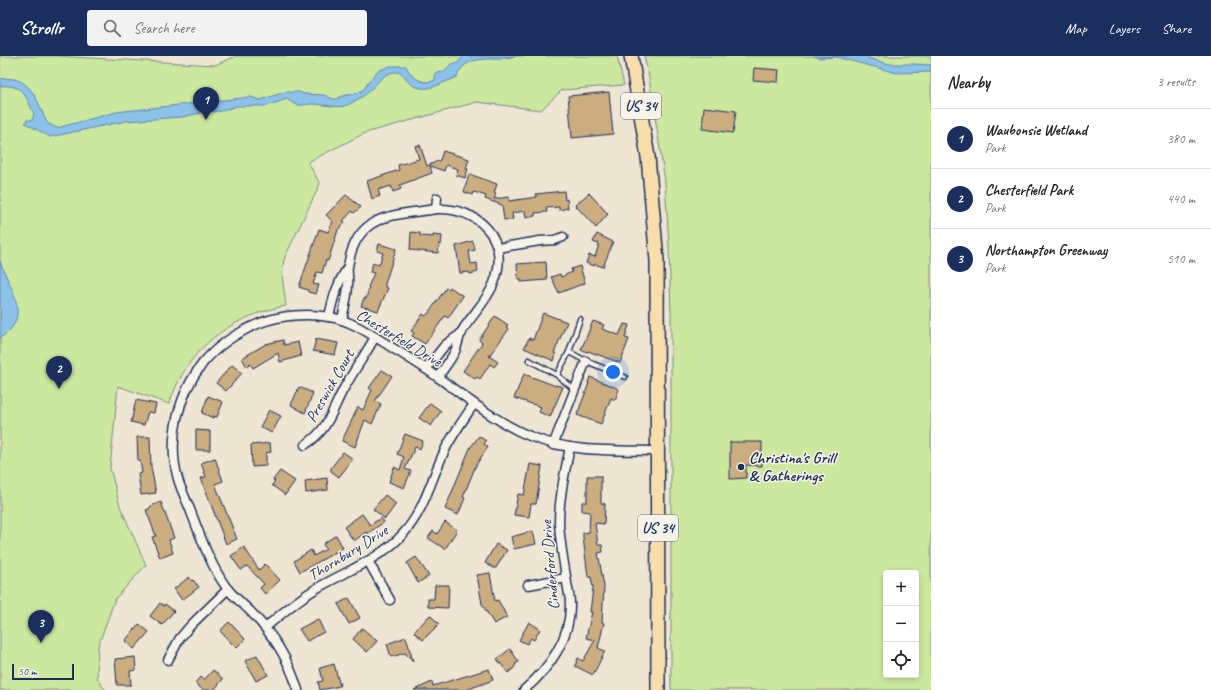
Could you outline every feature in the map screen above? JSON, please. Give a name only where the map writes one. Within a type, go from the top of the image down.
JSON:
[{"type":"main road","name":"US 34","points":[[631,56],[648,157],[655,230],[658,304],[658,690]]},
{"type":"street","points":[[436,210],[437,198]]},
{"type":"street","points":[[342,320],[348,294],[347,268],[350,254],[357,238],[366,228],[377,220],[390,216],[436,210],[455,210],[475,218],[486,228],[493,238],[497,248],[499,265],[490,291],[462,332],[451,358],[438,377]]},
{"type":"street","points":[[497,248],[555,240],[563,237]]},
{"type":"street","points":[[329,317],[333,298],[339,281],[347,268]]},
{"type":"street","name":"Chesterfield Drive","points":[[298,690],[292,670],[278,644],[266,627],[228,589],[214,567],[178,480],[174,442],[177,420],[183,397],[194,376],[205,361],[215,350],[237,334],[266,321],[294,315],[329,317],[342,320],[375,337],[426,369],[507,426],[531,437],[553,445],[570,447],[602,450],[658,450]]},
{"type":"street","points":[[426,369],[445,345],[462,332]]},
{"type":"street","name":"Preswick Court","points":[[305,445],[315,438],[325,426],[343,390],[375,337]]},
{"type":"street","points":[[553,445],[586,361]]},
{"type":"street","name":"Thornbury Drive","points":[[266,627],[297,601],[314,590],[368,561],[403,535],[414,520],[426,498],[445,451],[474,404]]},
{"type":"street","name":"Cinderford Drive","points":[[524,690],[545,670],[557,652],[564,635],[568,619],[570,604],[561,550],[560,505],[570,447]]},
{"type":"street","points":[[368,561],[390,600]]},
{"type":"street","points":[[528,585],[566,578]]},
{"type":"street","points":[[168,660],[180,638],[191,625],[228,589]]},
{"type":"lane","points":[[556,374],[568,352],[580,319]]},
{"type":"lane","points":[[568,352],[625,377]]},
{"type":"lane","points":[[529,360],[556,374],[574,389]]},
{"type":"green space","points":[[0,56],[55,56],[215,65],[236,56],[617,56],[624,85],[562,90],[541,110],[477,102],[365,133],[308,162],[320,184],[284,259],[282,275],[286,306],[271,309],[241,320],[214,337],[192,359],[183,373],[169,404],[118,386],[110,468],[120,506],[146,565],[115,599],[98,646],[97,678],[105,690],[0,690]]},
{"type":"green space","points":[[644,56],[931,56],[931,690],[671,690],[671,314],[665,182],[649,77]]},
{"type":"water","points":[[463,56],[516,56],[502,59],[485,59],[468,63],[460,71],[457,77],[434,87],[427,88],[414,86],[407,81],[401,73],[390,73],[382,78],[366,94],[344,106],[337,107],[313,104],[297,105],[287,99],[267,106],[237,106],[221,111],[182,117],[126,121],[50,137],[25,123],[27,120],[32,120],[34,114],[22,92],[14,87],[0,86],[0,79],[11,79],[26,85],[36,98],[47,123],[57,128],[116,112],[251,97],[260,100],[285,92],[324,95],[337,99],[363,90],[376,72],[390,66],[406,66],[414,77],[422,81],[431,82],[435,80],[435,73],[444,72],[451,64],[458,63]]},
{"type":"water","points":[[814,56],[866,56],[868,58],[889,64],[931,65],[931,72],[897,73],[836,57],[818,58]]},
{"type":"water","points":[[0,261],[13,291],[17,311],[16,321],[10,330],[0,338]]},
{"type":"building","points":[[754,68],[779,70],[778,82],[753,80]]},
{"type":"building","points":[[609,92],[613,134],[572,138],[568,96]]},
{"type":"building","points":[[704,107],[736,111],[733,133],[702,129]]},
{"type":"building","points":[[420,145],[427,166],[440,160],[443,151],[469,159],[465,178],[456,175],[458,169],[446,165],[444,171],[430,166],[432,173],[400,185],[401,189],[393,192],[391,186],[378,190],[380,196],[372,199],[367,181],[399,170],[398,165],[419,159],[415,146]]},
{"type":"building","points":[[469,174],[497,184],[494,199],[509,197],[509,201],[537,197],[536,194],[564,191],[568,208],[559,210],[559,207],[546,208],[547,212],[535,213],[535,216],[526,218],[525,211],[512,213],[513,219],[504,220],[502,205],[485,199],[486,196],[474,192],[473,195],[464,192]]},
{"type":"building","points":[[589,193],[608,214],[596,228],[575,205]]},
{"type":"building","points":[[346,195],[361,207],[354,213],[352,211],[343,221],[345,222],[338,230],[328,261],[326,260],[322,273],[317,272],[313,284],[319,285],[316,294],[308,292],[308,290],[299,287],[319,229],[328,232],[333,222],[326,215]]},
{"type":"building","points":[[411,232],[420,233],[420,236],[442,236],[438,253],[410,250]]},
{"type":"building","points":[[597,234],[613,242],[603,267],[586,263],[589,255],[595,257],[599,244],[593,242]]},
{"type":"building","points":[[473,241],[475,250],[469,251],[471,264],[477,263],[478,272],[470,274],[469,272],[460,273],[456,246]]},
{"type":"building","points":[[379,244],[396,249],[385,284],[385,287],[388,288],[378,311],[361,306],[364,298],[366,299],[368,287],[374,273],[370,272],[373,263],[379,265],[383,253],[377,251]]},
{"type":"building","points":[[546,262],[547,280],[521,282],[521,279],[518,279],[517,264]]},
{"type":"building","points":[[580,266],[585,283],[559,293],[551,277],[560,274],[561,277],[572,272],[571,269]]},
{"type":"building","points":[[450,287],[463,296],[448,318],[445,316],[425,344],[412,336],[414,333],[411,331],[423,314],[425,316],[428,314],[446,288],[449,289]]},
{"type":"building","points":[[543,313],[567,322],[554,353],[556,354],[554,361],[524,348],[529,338],[533,340]]},
{"type":"building","points":[[495,316],[508,325],[506,327],[509,329],[489,356],[498,362],[494,367],[490,364],[480,379],[477,377],[475,379],[463,371],[482,343],[479,340]]},
{"type":"building","points":[[593,321],[604,325],[602,329],[619,335],[624,324],[629,325],[625,338],[629,339],[620,363],[588,351],[581,350]]},
{"type":"building","points":[[316,339],[338,343],[335,355],[313,351]]},
{"type":"building","points":[[283,340],[284,345],[298,342],[301,356],[280,362],[278,353],[253,368],[250,364],[247,367],[242,358],[266,344]]},
{"type":"building","points":[[232,365],[242,373],[226,391],[216,383]]},
{"type":"building","points":[[382,370],[392,376],[375,401],[381,404],[372,424],[365,420],[355,447],[342,441],[358,407],[363,410],[372,390],[369,388]]},
{"type":"building","points":[[524,374],[556,386],[563,387],[550,417],[539,412],[541,407],[514,398]]},
{"type":"building","points":[[590,377],[619,389],[615,400],[611,398],[601,424],[577,415]]},
{"type":"building","points":[[299,387],[313,393],[305,413],[291,405]]},
{"type":"building","points":[[208,396],[223,402],[217,417],[213,416],[213,418],[202,413]]},
{"type":"building","points":[[136,400],[156,404],[154,413],[148,412],[144,425],[131,422]]},
{"type":"building","points":[[430,403],[441,411],[431,426],[419,418]]},
{"type":"building","points":[[269,410],[281,416],[272,433],[260,427]]},
{"type":"building","points":[[196,430],[210,431],[210,450],[196,450]]},
{"type":"building","points":[[405,434],[423,441],[420,449],[415,447],[405,469],[411,471],[404,488],[389,482],[394,467],[400,470],[404,457],[397,454]]},
{"type":"building","points":[[479,436],[486,441],[484,444],[488,447],[476,465],[463,497],[465,498],[458,515],[445,509],[470,448]]},
{"type":"building","points":[[137,437],[150,437],[151,467],[156,493],[141,495],[138,474],[142,473],[140,461],[138,461]]},
{"type":"building","points":[[730,442],[762,442],[762,466],[746,465],[746,478],[730,479]]},
{"type":"building","points":[[270,443],[271,452],[266,453],[266,466],[252,467],[251,445]]},
{"type":"building","points":[[343,452],[353,459],[339,477],[331,471],[331,468]]},
{"type":"building","points":[[215,458],[223,481],[215,484],[237,539],[226,544],[201,478],[206,477],[201,463]]},
{"type":"building","points":[[530,464],[542,466],[536,504],[531,504],[529,517],[514,515],[518,494],[524,495]]},
{"type":"building","points":[[280,471],[295,481],[285,495],[272,485],[275,481],[273,480]]},
{"type":"building","points":[[587,476],[601,476],[601,503],[605,504],[604,524],[595,523],[598,545],[602,545],[603,552],[598,553],[604,586],[602,622],[604,623],[598,648],[605,651],[593,675],[575,666],[578,658],[583,661],[595,640],[586,638],[592,612],[590,612],[593,588],[591,577],[588,577],[583,537],[583,533],[589,532],[590,512],[582,511],[582,502],[587,502]]},
{"type":"building","points":[[327,478],[328,490],[306,493],[305,481]]},
{"type":"building","points":[[385,495],[396,504],[385,519],[373,509]]},
{"type":"building","points":[[161,502],[174,538],[169,540],[173,553],[160,558],[152,537],[156,536],[146,510]]},
{"type":"building","points":[[362,514],[370,525],[381,518],[384,522],[354,541],[344,527]]},
{"type":"building","points":[[445,522],[457,530],[445,549],[428,538],[433,531],[437,534]]},
{"type":"building","points":[[533,531],[536,544],[514,549],[511,537]]},
{"type":"building","points":[[336,535],[343,548],[300,572],[294,561],[311,550],[314,556],[326,549],[323,544]]},
{"type":"building","points":[[496,544],[507,550],[496,568],[494,568],[485,563]]},
{"type":"building","points":[[244,547],[259,570],[265,564],[280,580],[265,594],[260,588],[264,584],[247,566],[241,570],[231,556]]},
{"type":"building","points":[[416,557],[429,576],[418,583],[407,563]]},
{"type":"building","points":[[490,573],[495,601],[498,600],[507,617],[494,624],[482,604],[477,575]]},
{"type":"building","points":[[189,577],[199,587],[182,600],[174,589]]},
{"type":"building","points":[[435,585],[449,585],[448,608],[428,607],[428,599],[434,599]]},
{"type":"building","points":[[349,598],[360,618],[349,624],[338,604]]},
{"type":"building","points":[[160,603],[164,606],[165,604],[174,611],[162,625],[150,616]]},
{"type":"building","points":[[430,615],[439,624],[423,640],[414,632]]},
{"type":"building","points":[[318,619],[324,632],[307,641],[299,629]]},
{"type":"building","points":[[229,622],[245,639],[236,648],[220,631]]},
{"type":"building","points":[[529,622],[540,629],[534,640],[531,638],[527,644],[519,640]]},
{"type":"building","points":[[139,624],[149,632],[134,649],[125,641]]},
{"type":"building","points":[[362,628],[377,641],[367,652],[353,639]]},
{"type":"building","points":[[406,637],[413,661],[405,653],[391,657],[387,644]]},
{"type":"building","points":[[510,649],[519,662],[515,664],[516,665],[514,668],[508,673],[497,659]]},
{"type":"building","points":[[257,655],[268,675],[256,681],[245,661]]},
{"type":"building","points":[[135,657],[136,670],[130,671],[131,685],[117,685],[115,659]]},
{"type":"building","points":[[334,664],[340,686],[320,690],[318,682],[323,681],[320,668]]},
{"type":"building","points":[[489,669],[493,680],[466,690],[414,690],[432,682],[433,686]]},
{"type":"building","points":[[213,670],[223,679],[214,690],[203,690],[195,683],[200,677],[204,680]]},
{"type":"place","name":"Waubonsie Wetland","points":[[206,120]]},
{"type":"place","name":"Chesterfield Park","points":[[59,389]]},
{"type":"place","name":"Christina's Grill & Gatherings","points":[[741,467]]},
{"type":"place","name":"Northampton Greenway","points":[[41,643]]}]
